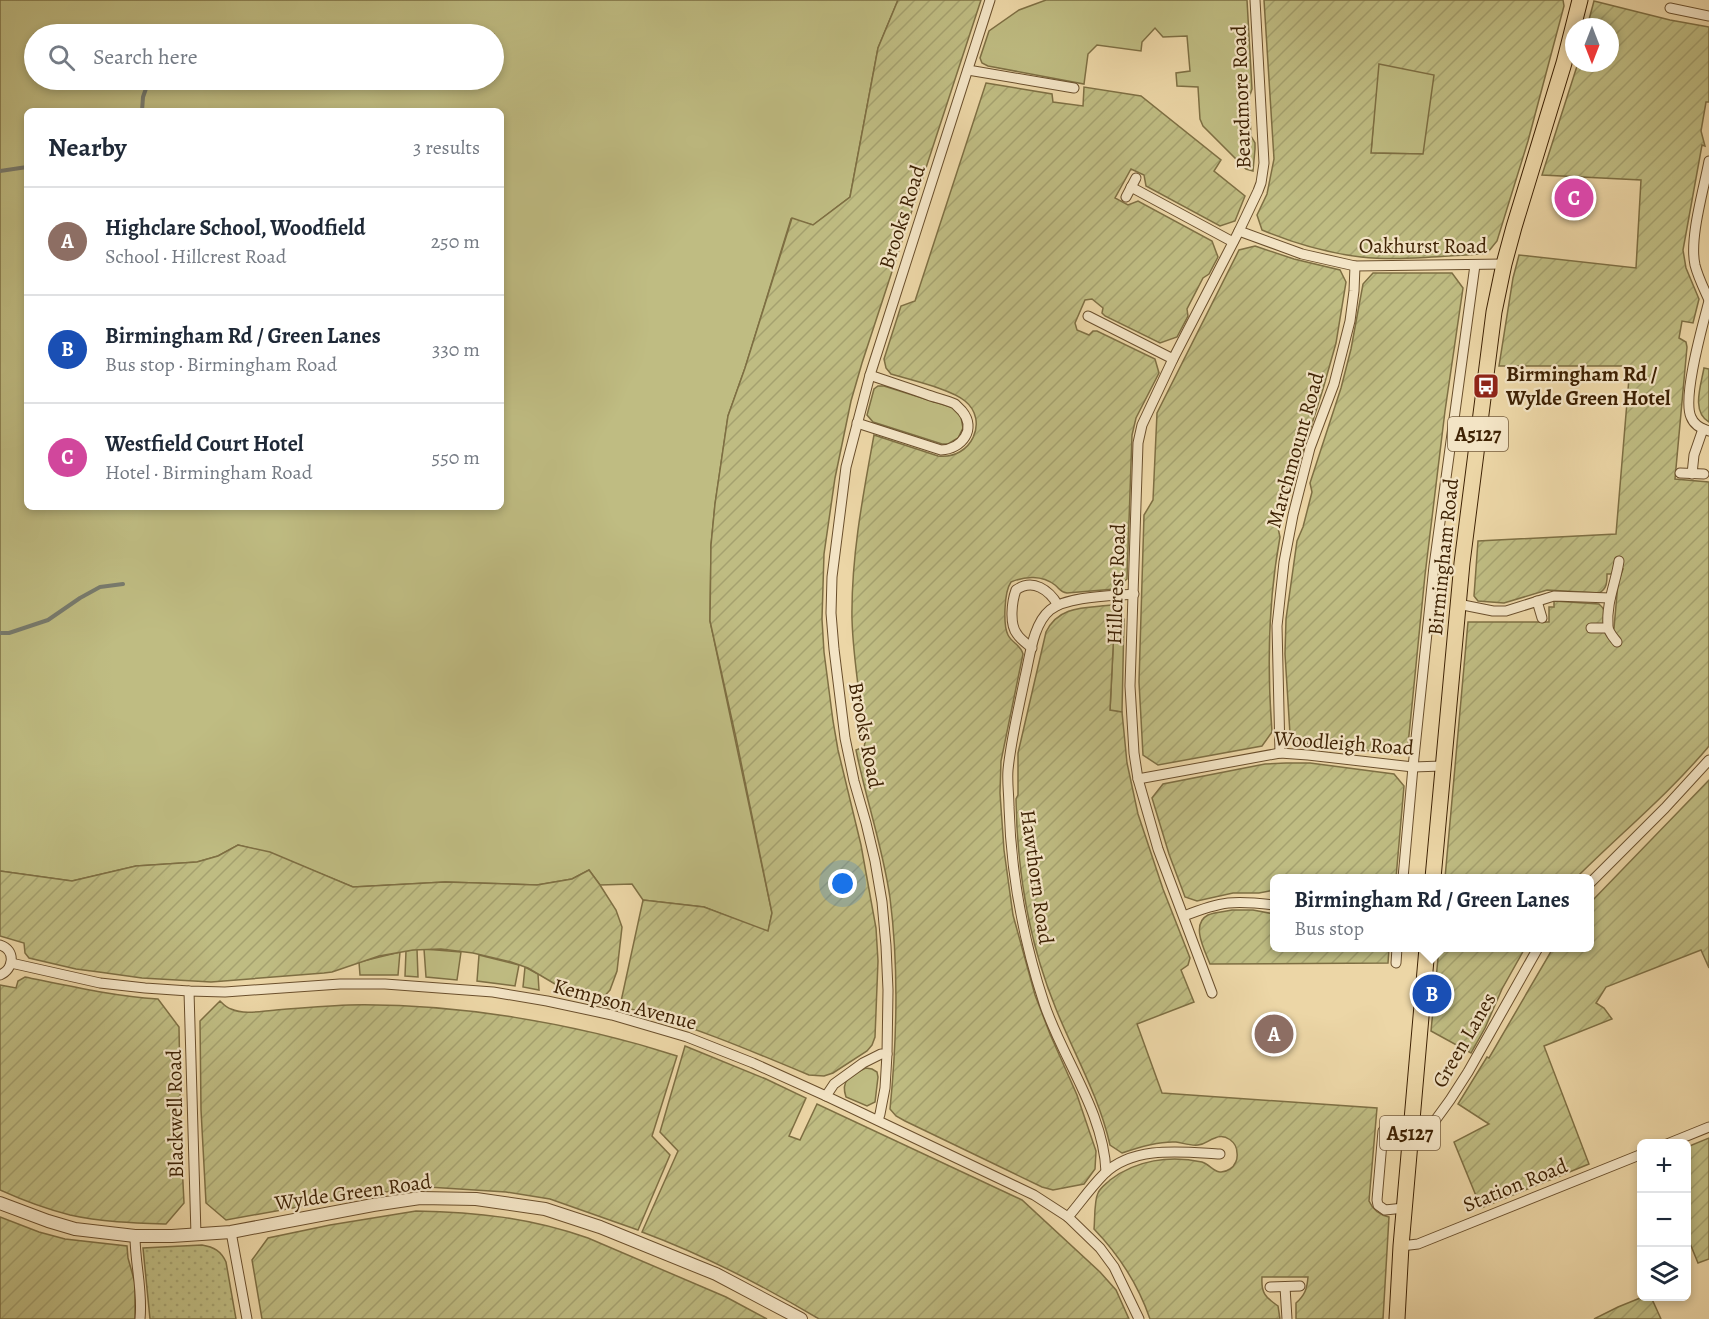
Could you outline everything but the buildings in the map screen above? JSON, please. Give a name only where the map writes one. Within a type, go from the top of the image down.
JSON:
[{"type":"main road","name":"Birmingham Road","points":[[1433,874],[1458,604],[1494,312],[1504,264],[1564,63],[1580,0]]},
{"type":"main road","name":"A5127","points":[[1397,1319],[1404,1208],[1427,952]]},
{"type":"street","name":"Brooks Road","points":[[878,1120],[885,1088],[887,1054],[887,957],[882,902],[867,823],[854,781],[845,738],[831,613],[832,577],[844,478],[870,375],[990,0]]},
{"type":"street","name":"Beardmore Road","points":[[1255,0],[1264,163],[1258,191]]},
{"type":"street","points":[[1670,8],[1709,16]]},
{"type":"street","points":[[968,70],[1074,88]]},
{"type":"street","points":[[1692,474],[1694,455],[1706,430],[1691,419],[1689,412],[1692,373],[1709,301],[1695,266],[1693,251],[1709,163]]},
{"type":"street","points":[[1136,178],[1128,192],[1233,242]]},
{"type":"street","name":"Hillcrest Road","points":[[1212,993],[1158,849],[1138,779],[1134,753],[1130,686],[1138,443],[1142,425],[1173,359],[1258,191]]},
{"type":"street","name":"Oakhurst Road","points":[[1239,231],[1302,254],[1355,266],[1504,264]]},
{"type":"street","name":"Birmingham Road","points":[[1403,874],[1434,566],[1475,265]]},
{"type":"street","name":"Marchmount Road","points":[[1280,753],[1277,626],[1284,562],[1310,448],[1334,384],[1350,321],[1355,266]]},
{"type":"street","points":[[1088,316],[1173,359]]},
{"type":"street","points":[[857,423],[941,450],[957,446],[966,435],[965,416],[954,404],[870,375]]},
{"type":"street","points":[[1680,473],[1704,474]]},
{"type":"street","points":[[1617,642],[1607,628],[1610,598],[1617,577],[1619,561]]},
{"type":"street","points":[[1032,648],[1017,634],[1013,626],[1014,595],[1016,590],[1022,586],[1033,585],[1052,594],[1058,605],[1078,600],[1134,594]]},
{"type":"street","points":[[1458,604],[1493,611],[1506,611],[1554,596],[1610,598]]},
{"type":"street","points":[[1537,602],[1542,618]]},
{"type":"street","name":"Hawthorn Road","points":[[1058,605],[1044,616],[1036,631],[1018,711],[1008,772],[1010,831],[1020,912],[1030,958],[1045,1006],[1097,1126],[1106,1172]]},
{"type":"street","points":[[1591,628],[1607,628]]},
{"type":"street","name":"Woodleigh Road","points":[[1138,779],[1280,753],[1308,754],[1413,767],[1442,766]]},
{"type":"street","points":[[1594,880],[1709,760]]},
{"type":"street","points":[[1184,916],[1221,903],[1249,902],[1270,904]]},
{"type":"street","points":[[0,945],[9,950],[11,955],[11,963],[5,973],[0,975]]},
{"type":"street","points":[[1396,963],[1397,952]]},
{"type":"street","name":"Green Lanes","points":[[1410,1136],[1418,1137],[1426,1133],[1450,1100],[1536,952]]},
{"type":"street","name":"Kempson Avenue","points":[[11,963],[100,983],[189,991],[225,992],[340,984],[385,984],[493,992],[612,1015],[687,1037],[753,1063],[826,1096],[1034,1195],[1068,1217],[1100,1248],[1114,1267],[1139,1319]]},
{"type":"street","name":"Blackwell Road","points":[[189,991],[196,1235]]},
{"type":"street","points":[[826,1096],[834,1084],[847,1073],[881,1054],[887,1054]]},
{"type":"street","points":[[1678,1139],[1709,1127]]},
{"type":"street","points":[[1383,1131],[1378,1205],[1385,1210],[1404,1208]]},
{"type":"street","points":[[1068,1217],[1106,1172],[1122,1162],[1150,1153],[1170,1151],[1220,1154]]},
{"type":"street","name":"Station Road","points":[[1401,1246],[1419,1244],[1637,1156]]},
{"type":"street","name":"Wylde Green Road","points":[[0,1203],[75,1229],[135,1236],[231,1232],[420,1198],[476,1199],[545,1209],[600,1227],[716,1274],[801,1319]]},
{"type":"street","points":[[231,1232],[248,1319]]},
{"type":"street","points":[[135,1236],[137,1276],[142,1302],[140,1319]]},
{"type":"street","points":[[1270,1287],[1300,1286]]},
{"type":"street","points":[[1285,1287],[1287,1319]]},
{"type":"shaded area","points":[[0,0],[898,0],[878,48],[850,197],[813,225],[791,219],[728,416],[715,504],[711,545],[710,621],[772,913],[768,932],[704,907],[643,900],[632,884],[600,885],[589,870],[572,879],[537,885],[445,882],[353,887],[270,853],[238,845],[218,856],[197,862],[136,866],[72,881],[0,871]]},
{"type":"shaded area","points":[[898,0],[981,0],[862,363],[851,401],[835,478],[824,554],[822,619],[824,652],[838,750],[861,845],[876,928],[878,961],[875,1037],[867,1051],[833,1073],[824,1076],[809,1075],[692,1028],[620,1006],[643,900],[704,907],[768,931],[772,913],[710,621],[711,545],[715,504],[728,416],[792,218],[813,225],[850,197],[878,48]]},
{"type":"shaded area","points":[[1046,0],[1247,0],[1252,89],[1249,98],[1251,136],[1255,143],[1253,171],[1246,169],[1203,126],[1200,119],[1198,87],[1177,86],[1176,73],[1190,71],[1187,36],[1163,37],[1155,28],[1142,42],[1141,51],[1097,45],[1088,54],[1084,84],[982,63],[980,58],[989,31],[1019,10]]},
{"type":"shaded area","points":[[1264,0],[1563,0],[1564,6],[1528,141],[1497,241],[1488,252],[1422,258],[1361,257],[1310,247],[1262,230],[1257,215],[1267,194],[1274,159]],"holes":[[[1379,64],[1434,75],[1423,154],[1371,153]]]},
{"type":"shaded area","points":[[1594,1],[1709,27],[1709,102],[1706,102],[1701,131],[1705,146],[1702,145],[1683,250],[1686,268],[1699,299],[1693,323],[1682,321],[1679,338],[1686,342],[1687,347],[1675,479],[1709,482],[1709,746],[1661,797],[1580,874],[1445,874],[1468,622],[1549,622],[1549,607],[1554,607],[1554,601],[1599,604],[1604,612],[1608,628],[1614,628],[1618,583],[1623,569],[1613,569],[1613,574],[1607,574],[1605,587],[1599,593],[1547,590],[1504,603],[1478,601],[1474,596],[1478,541],[1616,534],[1630,366],[1499,366],[1513,278],[1519,255],[1636,268],[1641,180],[1542,175],[1575,72],[1619,72],[1619,18],[1589,18]]},
{"type":"shaded area","points":[[1378,63],[1435,74],[1424,154],[1371,153]]},
{"type":"shaded area","points":[[986,83],[1052,94],[1053,102],[1083,106],[1084,87],[1141,96],[1221,160],[1214,171],[1245,196],[1235,221],[1220,226],[1146,186],[1144,175],[1131,169],[1115,198],[1128,205],[1138,201],[1212,241],[1218,257],[1209,274],[1203,278],[1187,309],[1188,316],[1177,337],[1160,343],[1105,316],[1102,313],[1103,308],[1092,299],[1085,300],[1075,323],[1077,330],[1089,335],[1097,331],[1155,359],[1159,373],[1136,418],[1132,435],[1127,579],[1115,589],[1067,593],[1045,579],[1028,578],[1011,582],[1007,593],[1006,630],[1023,654],[1001,761],[1000,793],[1004,850],[1013,915],[1035,995],[1077,1095],[1096,1151],[1095,1169],[1084,1184],[1053,1190],[1042,1187],[905,1121],[890,1109],[896,1004],[893,924],[883,861],[856,750],[864,747],[865,743],[855,665],[852,619],[853,573],[858,526],[874,435],[938,456],[950,456],[960,452],[968,445],[976,428],[976,418],[965,401],[940,389],[891,374],[886,368],[884,359],[901,306],[915,301]]},
{"type":"shaded area","points":[[1255,246],[1294,259],[1340,270],[1346,282],[1336,343],[1294,480],[1288,485],[1278,528],[1280,537],[1273,586],[1270,634],[1269,683],[1272,732],[1262,746],[1158,765],[1143,755],[1139,682],[1144,515],[1153,500],[1157,413],[1239,250]]},
{"type":"shaded area","points":[[1373,273],[1452,273],[1463,288],[1425,575],[1408,745],[1397,754],[1301,743],[1290,734],[1285,654],[1286,619],[1297,541],[1312,492],[1310,483],[1341,388],[1363,284]]},
{"type":"shaded area","points":[[1704,368],[1709,369],[1709,422],[1703,418],[1699,405]]},
{"type":"shaded area","points":[[878,386],[954,408],[961,417],[963,428],[958,438],[948,444],[942,444],[873,422],[867,415],[874,389]]},
{"type":"shaded area","points":[[1112,605],[1115,609],[1110,710],[1122,712],[1127,763],[1138,814],[1163,889],[1190,958],[1188,965],[1181,970],[1194,1002],[1137,1024],[1162,1093],[1377,1108],[1369,1201],[1377,1212],[1389,1217],[1383,1319],[1296,1319],[1296,1303],[1305,1291],[1308,1277],[1262,1277],[1263,1291],[1278,1306],[1280,1319],[1150,1319],[1127,1271],[1094,1229],[1098,1193],[1120,1173],[1142,1164],[1166,1159],[1202,1162],[1221,1172],[1230,1169],[1237,1160],[1235,1145],[1223,1137],[1198,1145],[1162,1142],[1122,1153],[1110,1145],[1093,1092],[1047,984],[1038,958],[1026,906],[1017,826],[1018,753],[1046,632],[1058,617],[1066,612]]},
{"type":"shaded area","points":[[1115,609],[1124,619],[1122,712],[1110,711]]},
{"type":"shaded area","points":[[1310,763],[1394,774],[1404,786],[1396,874],[1270,874],[1270,891],[1233,893],[1197,901],[1185,897],[1152,798],[1163,784],[1265,764]]},
{"type":"shaded area","points":[[1709,780],[1709,968],[1701,950],[1606,987],[1596,1003],[1604,1008],[1612,1019],[1544,1046],[1589,1164],[1481,1208],[1454,1142],[1489,1124],[1458,1104],[1487,1057],[1489,1058],[1551,952],[1594,952],[1594,899]]},
{"type":"shaded area","points":[[238,845],[270,852],[353,887],[445,882],[537,885],[572,879],[589,870],[616,910],[622,927],[617,971],[610,990],[598,1003],[582,1000],[528,968],[511,962],[473,953],[441,949],[413,950],[379,956],[332,972],[211,982],[142,978],[76,969],[29,958],[25,953],[24,943],[0,936],[0,871],[72,881],[136,866],[197,862],[218,856]]},
{"type":"shaded area","points":[[1253,910],[1270,913],[1270,952],[1389,952],[1388,963],[1210,964],[1199,931],[1203,919],[1214,913]]},
{"type":"shaded area","points":[[417,949],[418,977],[405,976],[406,951]]},
{"type":"shaded area","points":[[424,949],[461,952],[457,980],[426,977]]},
{"type":"shaded area","points":[[400,952],[398,975],[360,975],[359,962]]},
{"type":"shaded area","points":[[1439,952],[1523,952],[1471,1053],[1431,1031]]},
{"type":"shaded area","points":[[479,955],[519,965],[515,986],[477,981]]},
{"type":"shaded area","points":[[525,967],[538,974],[539,990],[523,987]]},
{"type":"shaded area","points":[[25,977],[108,993],[158,999],[179,1027],[184,1203],[166,1224],[106,1221],[70,1215],[0,1190],[0,985],[16,988],[18,981]]},
{"type":"shaded area","points":[[220,1001],[236,1011],[247,1012],[349,1005],[389,1005],[431,1007],[515,1017],[598,1034],[677,1056],[652,1136],[670,1155],[638,1230],[550,1199],[506,1192],[428,1187],[376,1193],[226,1220],[206,1203],[201,1110],[200,1021]]},
{"type":"shaded area","points":[[685,1046],[806,1098],[789,1136],[800,1140],[817,1104],[1022,1200],[1100,1272],[1116,1290],[1129,1319],[819,1319],[732,1271],[642,1232],[678,1151],[660,1132]]},
{"type":"shaded area","points":[[866,1068],[877,1072],[878,1077],[875,1102],[867,1106],[846,1097],[844,1086],[848,1079]]},
{"type":"shaded area","points":[[1709,1138],[1709,1259],[1698,1263],[1691,1246],[1691,1145]]},
{"type":"shaded area","points":[[416,1211],[503,1217],[567,1231],[726,1297],[767,1319],[262,1319],[252,1260],[268,1238]]},
{"type":"shaded area","points":[[0,1217],[65,1239],[127,1246],[135,1283],[135,1319],[0,1319]]},
{"type":"shaded area","points":[[202,1245],[217,1250],[226,1262],[236,1319],[150,1319],[143,1248]]},
{"type":"shaded area","points":[[1637,1299],[1653,1301],[1661,1319],[1594,1319]]},
{"type":"waterway","points":[[142,108],[145,90]]},
{"type":"waterway","points":[[0,171],[24,167]]},
{"type":"waterway","points":[[0,633],[9,633],[48,620],[100,587],[123,584]]},
{"type":"place","name":"Westfield Court Hotel","points":[[1574,198]]},
{"type":"place","name":"Birmingham Rd / Wylde Green Hotel","points":[[1486,386]]},
{"type":"place","name":"Birmingham Rd / Green Lanes","points":[[1432,994]]},
{"type":"place","name":"Highclare School, Woodfield","points":[[1274,1034]]}]
